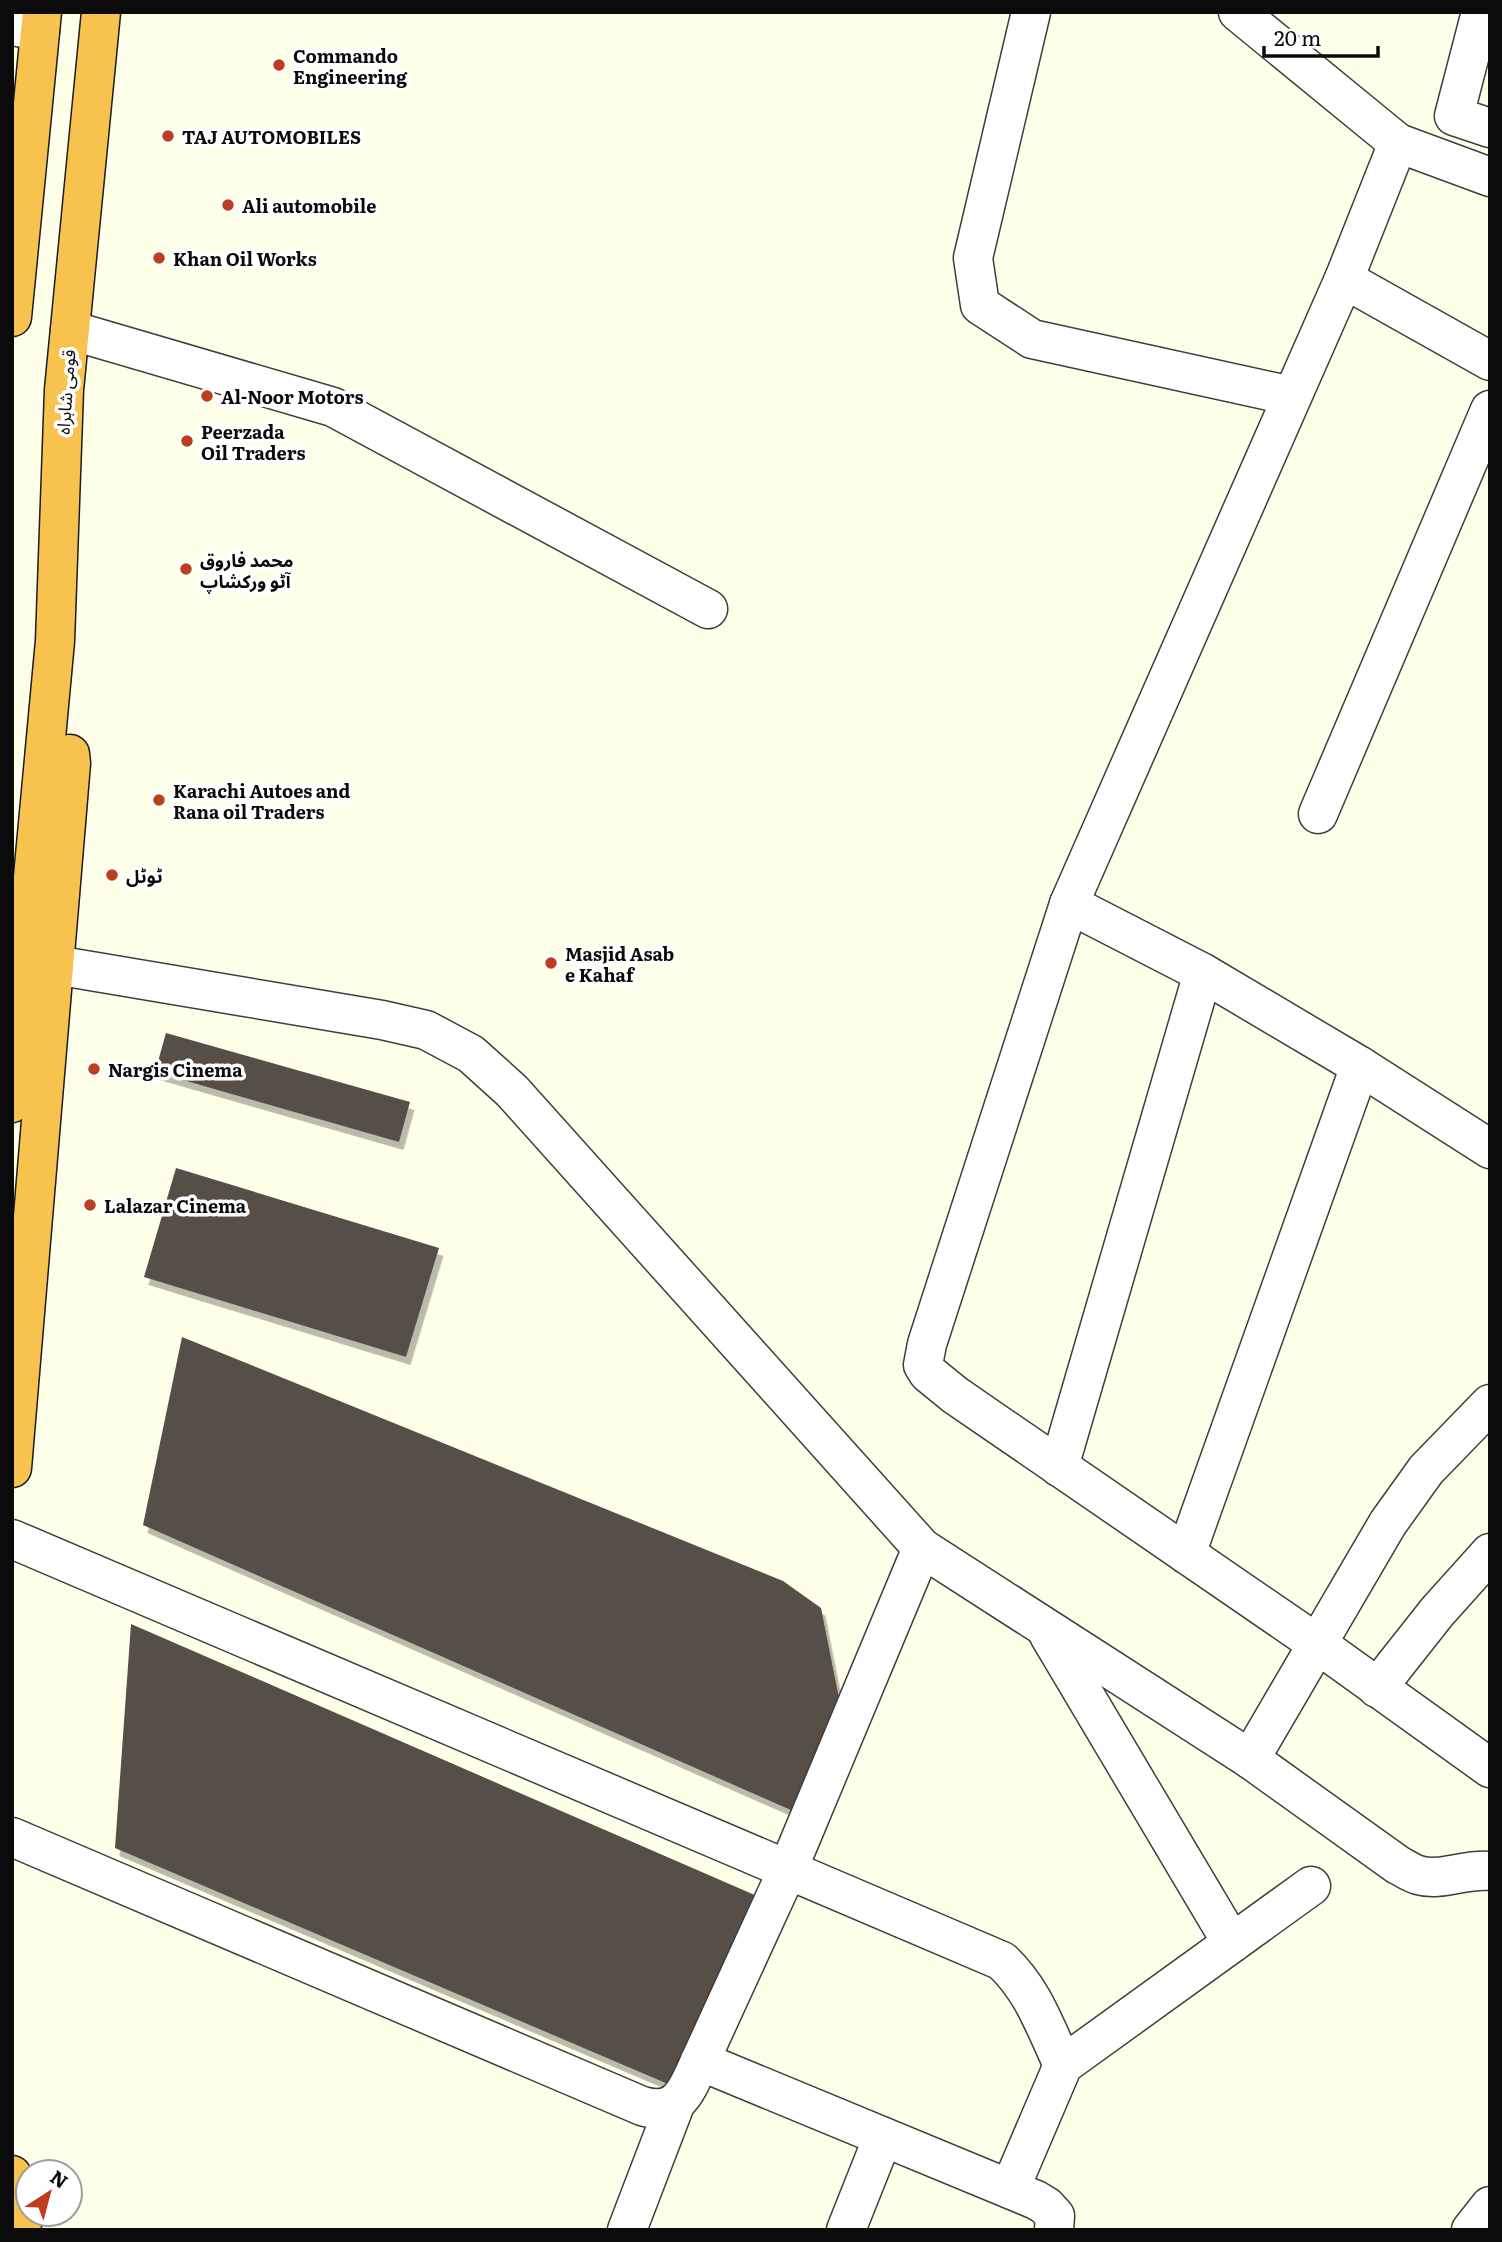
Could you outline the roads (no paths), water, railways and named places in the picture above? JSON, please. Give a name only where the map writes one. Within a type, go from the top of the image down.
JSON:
[{"type":"highway","name":"قومی شاہراہ","points":[[12,1103],[55,641],[64,390],[101,12]]},
{"type":"highway","points":[[12,317],[32,23]]},
{"type":"highway","points":[[12,1468],[71,763],[55,641]]},
{"type":"highway","points":[[12,2175],[22,2230]]},
{"type":"street","points":[[1031,12],[973,258],[980,305],[1032,339],[1292,396]]},
{"type":"street","points":[[1238,12],[1398,143],[1490,177]]},
{"type":"street","points":[[1481,12],[1454,116],[1490,128]]},
{"type":"street","points":[[1398,143],[1344,279],[1069,904],[927,1344],[923,1365],[928,1373],[954,1395],[1316,1643],[1490,1769]]},
{"type":"street","points":[[1344,279],[1490,361]]},
{"type":"street","points":[[70,330],[333,407],[708,609]]},
{"type":"street","points":[[1318,814],[1490,410]]},
{"type":"street","points":[[1069,904],[1203,973],[1487,1141]]},
{"type":"street","points":[[55,965],[382,1020],[426,1030],[471,1054],[512,1091],[922,1548],[1250,1759],[1398,1865],[1416,1875],[1428,1877],[1476,1869],[1490,1871]]},
{"type":"street","points":[[1059,1467],[1203,973]]},
{"type":"street","points":[[1186,1554],[1360,1066]]},
{"type":"street","points":[[1250,1759],[1388,1522],[1426,1470],[1490,1404]]},
{"type":"street","points":[[12,1539],[1002,1961],[1018,1976],[1030,1993],[1063,2065]]},
{"type":"street","points":[[628,2230],[677,2102],[700,2061],[788,1869],[922,1548]]},
{"type":"street","points":[[1377,1688],[1437,1612],[1490,1553]]},
{"type":"street","points":[[1045,1627],[1232,1943]]},
{"type":"street","points":[[12,1837],[642,2106],[662,2110],[677,2102]]},
{"type":"street","points":[[1010,2189],[1063,2065],[1311,1886]]},
{"type":"street","points":[[700,2061],[1046,2206],[1055,2216],[1054,2230]]},
{"type":"street","points":[[846,2230],[883,2137]]},
{"type":"street","points":[[1471,2230],[1490,2206]]},
{"type":"place","name":"Commando Engineering","points":[[279,65]]},
{"type":"place","name":"TAJ AUTOMOBILES","points":[[168,136]]},
{"type":"place","name":"Ali automobile","points":[[228,205]]},
{"type":"place","name":"Khan Oil Works","points":[[159,258]]},
{"type":"place","name":"Al-Noor Motors","points":[[207,396]]},
{"type":"place","name":"Peerzada Oil Traders","points":[[187,441]]},
{"type":"place","name":"محمد فاروق آٹو ورکشاپ","points":[[186,569]]},
{"type":"place","name":"Karachi Autoes and Rana oil Traders","points":[[159,800]]},
{"type":"place","name":"ٹوٹل","points":[[112,875]]},
{"type":"place","name":"Masjid Asab e Kahaf","points":[[551,963]]},
{"type":"place","name":"Nargis Cinema","points":[[94,1069]]},
{"type":"place","name":"Lalazar Cinema","points":[[90,1205]]}]
